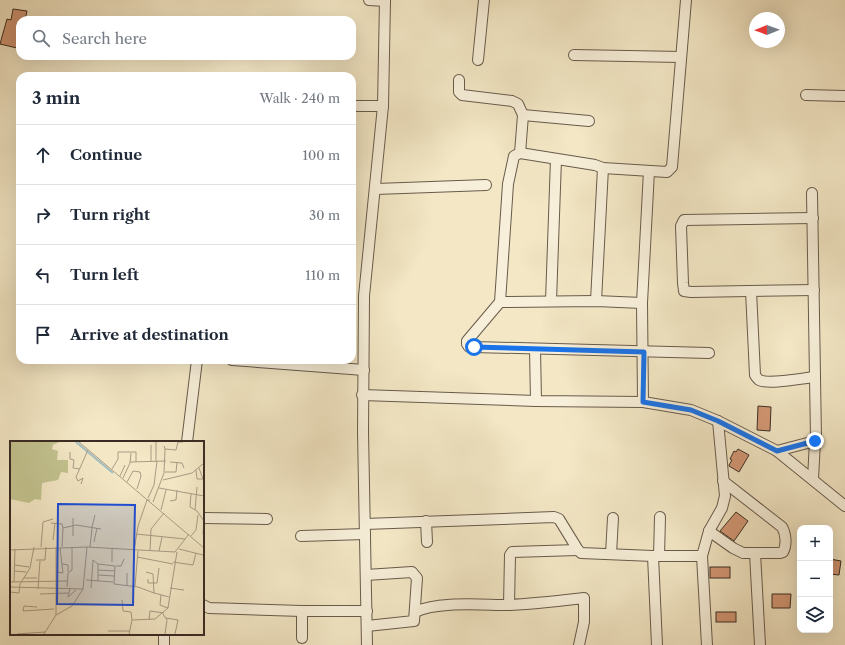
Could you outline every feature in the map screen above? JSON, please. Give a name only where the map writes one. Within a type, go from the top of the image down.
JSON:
[{"type":"street","points":[[367,645],[362,395],[364,370],[364,296],[366,263],[376,189],[383,106],[385,0],[369,0]]},
{"type":"street","points":[[478,60],[484,0]]},
{"type":"street","points":[[686,0],[672,167],[667,172],[603,168],[595,165],[520,153],[514,156],[508,184],[500,302],[466,341],[469,347],[709,353]]},
{"type":"street","points":[[574,55],[681,57]]},
{"type":"street","points":[[459,80],[459,92],[462,95],[512,101],[518,104],[523,115],[520,153]]},
{"type":"street","points":[[806,95],[845,96]]},
{"type":"street","points":[[356,106],[383,106]]},
{"type":"street","points":[[523,115],[589,121]]},
{"type":"street","points":[[551,302],[556,159]]},
{"type":"street","points":[[596,301],[603,168]]},
{"type":"street","points":[[643,402],[644,352],[642,303],[649,171]]},
{"type":"street","points":[[376,189],[486,185]]},
{"type":"street","points":[[812,193],[816,438],[813,479]]},
{"type":"street","points":[[812,218],[684,220],[681,226],[682,283],[684,290],[691,292],[814,290]]},
{"type":"street","points":[[751,291],[755,375],[757,378],[770,382],[815,377]]},
{"type":"street","points":[[500,302],[596,301],[642,303]]},
{"type":"street","points":[[535,349],[536,401]]},
{"type":"street","points":[[186,441],[195,364]]},
{"type":"street","points":[[285,364],[364,370]]},
{"type":"street","points":[[362,395],[536,401],[643,402],[691,410],[718,421],[777,451],[845,506]]},
{"type":"street","points":[[706,645],[702,556],[709,531],[722,508],[725,496],[718,421]]},
{"type":"street","points":[[777,451],[815,441]]},
{"type":"street","points":[[709,531],[733,548],[743,553],[755,554],[783,552],[786,547],[784,530],[782,527],[723,481]]},
{"type":"street","points":[[657,645],[656,556],[660,516]]},
{"type":"street","points":[[301,536],[426,521],[556,517],[559,519],[581,553],[702,556]]},
{"type":"street","points":[[204,518],[267,519]]},
{"type":"street","points":[[612,554],[613,518]]},
{"type":"street","points":[[426,521],[427,542]]},
{"type":"street","points":[[509,605],[510,555],[512,552],[578,550]]},
{"type":"street","points":[[755,554],[760,645]]},
{"type":"street","points":[[366,575],[414,573],[418,578],[414,621],[367,626]]},
{"type":"street","points":[[415,612],[421,609],[451,605],[509,605],[584,598],[584,622],[579,645]]},
{"type":"street","points":[[204,606],[209,608],[302,611],[367,611]]},
{"type":"street","points":[[302,611],[302,638]]},
{"type":"building","points":[[13,9],[27,11],[26,16],[16,16],[16,48],[0,44],[7,19],[11,20]]},
{"type":"building","points":[[758,406],[771,407],[770,431],[757,430]]},
{"type":"building","points":[[738,449],[749,455],[739,472],[729,466],[732,460],[730,459],[734,451],[736,452]]},
{"type":"building","points":[[736,512],[748,521],[734,541],[720,531]]},
{"type":"building","points":[[833,560],[841,561],[839,575],[833,574]]},
{"type":"building","points":[[710,567],[730,567],[730,578],[710,578]]},
{"type":"building","points":[[772,594],[791,594],[790,608],[772,608]]},
{"type":"building","points":[[716,612],[736,612],[736,622],[716,622]]},
{"type":"route","points":[[474,347],[644,352],[643,402],[691,410],[718,421],[777,451],[815,441]]}]
